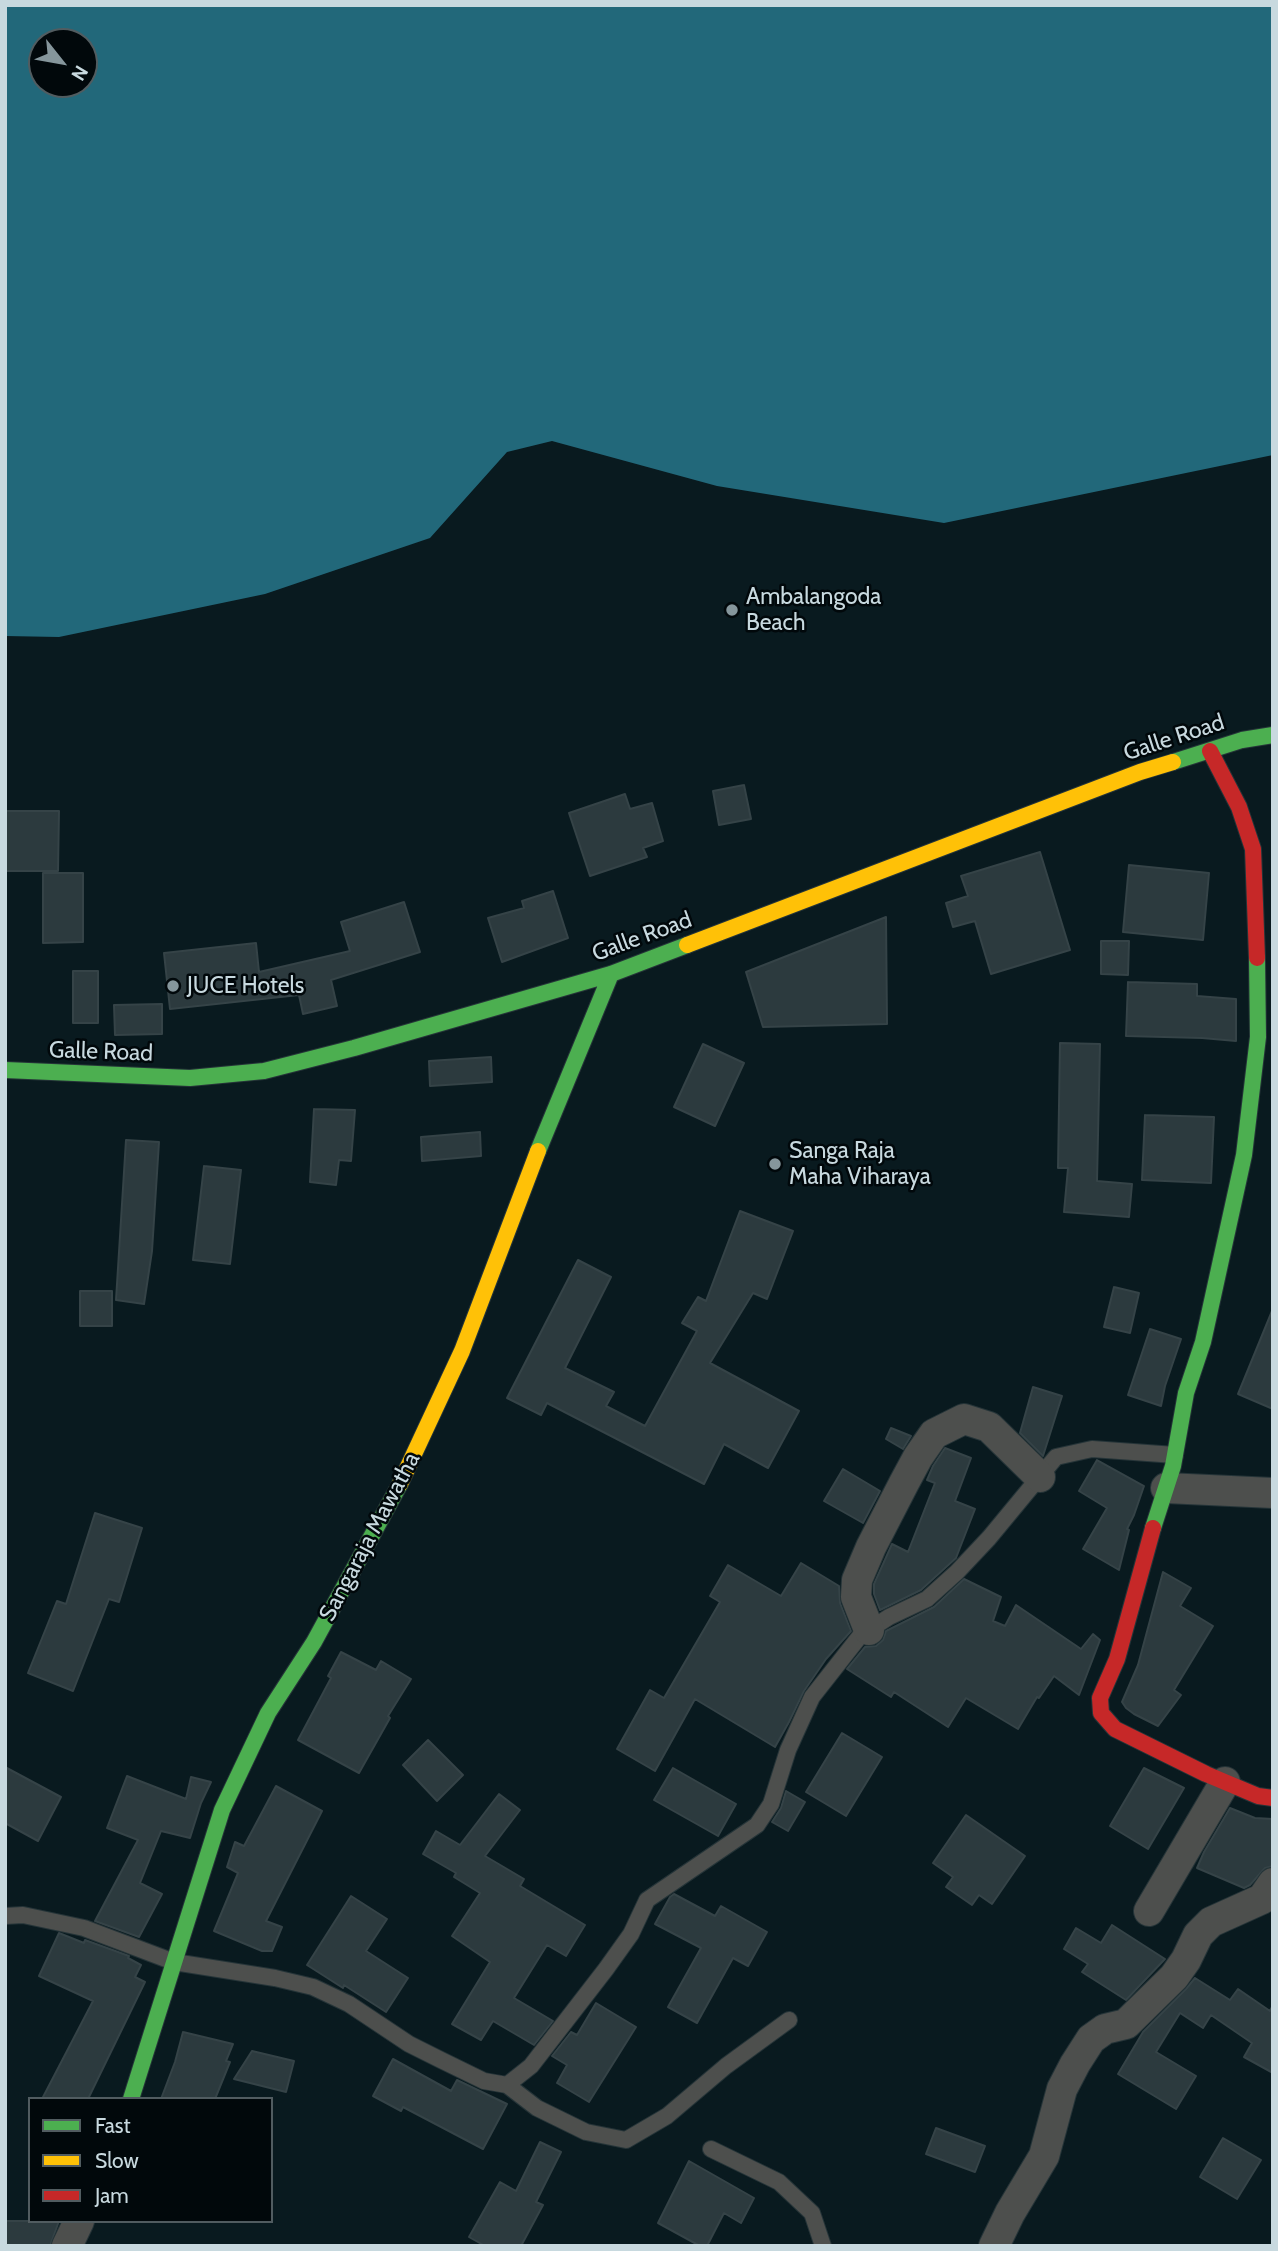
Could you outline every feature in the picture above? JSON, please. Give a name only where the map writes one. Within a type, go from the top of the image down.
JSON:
[{"type":"main road","name":"Galle Road","points":[[5,1070],[190,1078],[264,1071],[354,1048],[611,974],[1140,772],[1242,740],[1273,735]]},
{"type":"main road","points":[[1210,751],[1238,807],[1253,849],[1258,1037],[1244,1155],[1210,1315],[1186,1393],[1175,1455],[1117,1659],[1100,1698],[1101,1713],[1115,1729],[1258,1797],[1273,1798]]},
{"type":"main road","name":"Sangaraja Mawatha","points":[[132,2097],[222,1810],[268,1713],[314,1642],[419,1443],[462,1351],[550,1120],[611,974]]},
{"type":"street","points":[[869,1630],[856,1597],[857,1580],[904,1483],[934,1434],[964,1419],[989,1427],[1040,1477]]},
{"type":"street","points":[[1166,1488],[1273,1493]]},
{"type":"street","points":[[1149,1912],[1225,1782]]},
{"type":"street","points":[[995,2246],[1010,2213],[1044,2156],[1062,2089],[1074,2064],[1091,2039],[1105,2029],[1126,2024],[1174,1978],[1198,1935],[1211,1922],[1262,1899],[1273,1883]]},
{"type":"street","points":[[67,2246],[78,2223]]},
{"type":"lane","points":[[507,2085],[531,2066],[606,1969],[631,1934],[647,1900],[757,1825],[771,1804],[788,1750],[812,1697],[860,1636],[927,1599],[957,1572],[1056,1458],[1092,1449],[1175,1455]]},
{"type":"lane","points":[[5,1916],[23,1915],[84,1928],[174,1962],[275,1978],[313,1987],[349,2004],[409,2044],[484,2081],[507,2085],[537,2108],[586,2132],[626,2140],[667,2116],[726,2066],[789,2020]]},
{"type":"lane","points":[[711,2149],[779,2182],[812,2213],[823,2246]]},
{"type":"water","points":[[5,5],[1273,5],[1273,455],[944,523],[717,486],[552,441],[507,452],[430,538],[265,594],[59,637],[5,636]]},
{"type":"building","points":[[744,785],[751,819],[719,825],[713,791]]},
{"type":"building","points":[[625,794],[630,809],[652,803],[663,841],[643,848],[647,857],[590,876],[569,813]]},
{"type":"building","points":[[5,811],[59,811],[58,871],[5,871]]},
{"type":"building","points":[[1040,852],[1070,950],[991,974],[975,921],[953,927],[946,903],[968,896],[961,876]]},
{"type":"building","points":[[1129,865],[1209,873],[1203,940],[1123,932]]},
{"type":"building","points":[[43,873],[83,873],[83,942],[43,943]]},
{"type":"building","points":[[553,891],[568,938],[502,962],[488,918],[524,908],[522,901]]},
{"type":"building","points":[[404,902],[420,952],[331,980],[337,1006],[303,1014],[299,995],[170,1009],[164,953],[256,943],[259,972],[350,951],[341,922]]},
{"type":"building","points":[[886,917],[887,1024],[763,1027],[746,972]]},
{"type":"building","points":[[1101,941],[1129,941],[1128,975],[1101,974]]},
{"type":"building","points":[[73,971],[98,971],[98,1023],[73,1023]]},
{"type":"building","points":[[1128,982],[1197,984],[1197,996],[1236,999],[1236,1041],[1126,1036]]},
{"type":"building","points":[[162,1004],[162,1034],[115,1035],[114,1005]]},
{"type":"building","points":[[1060,1043],[1100,1044],[1097,1181],[1132,1184],[1129,1217],[1064,1212],[1068,1168],[1058,1168]]},
{"type":"building","points":[[703,1044],[744,1063],[715,1126],[674,1107]]},
{"type":"building","points":[[491,1057],[492,1082],[430,1086],[429,1061]]},
{"type":"building","points":[[314,1109],[355,1110],[351,1161],[339,1160],[336,1185],[310,1182]]},
{"type":"building","points":[[1145,1115],[1214,1117],[1211,1183],[1142,1180]]},
{"type":"building","points":[[480,1132],[481,1156],[422,1161],[421,1137]]},
{"type":"building","points":[[126,1140],[159,1142],[152,1251],[144,1304],[116,1300]]},
{"type":"building","points":[[204,1166],[241,1170],[230,1264],[193,1260]]},
{"type":"building","points":[[740,1211],[793,1231],[767,1299],[753,1293],[710,1363],[799,1411],[768,1468],[724,1444],[704,1484],[547,1403],[541,1415],[507,1398],[578,1260],[611,1277],[565,1368],[614,1392],[606,1406],[645,1426],[697,1331],[682,1323],[698,1297],[706,1301]]},
{"type":"building","points":[[1114,1287],[1139,1293],[1130,1333],[1104,1327]]},
{"type":"building","points":[[80,1291],[112,1291],[112,1326],[80,1326]]},
{"type":"building","points":[[1273,1312],[1273,1409],[1238,1394]]},
{"type":"building","points":[[1150,1329],[1181,1339],[1161,1406],[1128,1395]]},
{"type":"building","points":[[1033,1387],[1062,1396],[1043,1456],[1020,1433]]},
{"type":"building","points":[[891,1428],[911,1436],[903,1449],[886,1439]]},
{"type":"building","points":[[945,1448],[971,1458],[955,1501],[975,1509],[956,1558],[921,1590],[880,1610],[874,1594],[874,1584],[892,1544],[908,1552],[935,1483],[927,1480]]},
{"type":"building","points":[[1097,1460],[1144,1486],[1127,1529],[1129,1530],[1119,1570],[1083,1549],[1107,1508],[1079,1491]]},
{"type":"building","points":[[843,1469],[880,1491],[863,1523],[824,1501]]},
{"type":"building","points":[[95,1513],[142,1528],[119,1602],[109,1599],[73,1691],[28,1673],[57,1601],[66,1604]]},
{"type":"building","points":[[801,1563],[839,1586],[840,1603],[851,1631],[826,1659],[804,1691],[775,1747],[695,1699],[655,1771],[617,1749],[650,1690],[664,1698],[720,1602],[710,1596],[728,1565],[781,1596]]},
{"type":"building","points":[[1163,1572],[1191,1588],[1180,1606],[1213,1626],[1174,1690],[1181,1695],[1158,1726],[1134,1714],[1122,1702],[1138,1665]]},
{"type":"building","points":[[964,1579],[1001,1597],[993,1621],[1005,1626],[1016,1605],[1081,1649],[1093,1634],[1100,1640],[1079,1695],[1054,1676],[1039,1698],[1037,1697],[1018,1729],[966,1698],[948,1727],[894,1692],[891,1697],[847,1669],[865,1647],[876,1646],[883,1640],[886,1631],[934,1607]]},
{"type":"building","points":[[341,1652],[376,1670],[381,1661],[411,1679],[388,1716],[390,1718],[359,1773],[298,1740],[331,1678],[328,1676]]},
{"type":"building","points":[[842,1733],[882,1757],[846,1816],[806,1792]]},
{"type":"building","points":[[428,1740],[463,1775],[437,1801],[403,1765]]},
{"type":"building","points":[[5,1767],[61,1797],[38,1841],[5,1823]]},
{"type":"building","points":[[673,1768],[736,1804],[718,1836],[654,1800]]},
{"type":"building","points":[[1144,1768],[1184,1788],[1148,1849],[1110,1826]]},
{"type":"building","points":[[127,1776],[186,1799],[191,1777],[211,1782],[190,1838],[161,1831],[140,1883],[162,1894],[139,1937],[95,1921],[138,1840],[107,1828]]},
{"type":"building","points":[[276,1786],[322,1811],[266,1921],[282,1927],[272,1951],[262,1951],[214,1931],[238,1873],[227,1867],[235,1842],[244,1846]]},
{"type":"building","points":[[786,1791],[805,1802],[788,1831],[772,1822],[781,1808]]},
{"type":"building","points":[[499,1794],[520,1810],[485,1856],[524,1879],[520,1886],[585,1925],[566,1956],[547,1945],[514,1998],[553,2021],[534,2045],[493,2021],[481,2040],[452,2024],[490,1962],[452,1936],[480,1893],[454,1877],[456,1873],[423,1854],[436,1831],[460,1845]]},
{"type":"building","points":[[1230,1808],[1255,1818],[1273,1819],[1273,1866],[1265,1868],[1244,1888],[1197,1868]]},
{"type":"building","points":[[966,1815],[1025,1856],[992,1904],[979,1895],[972,1905],[946,1887],[953,1877],[933,1863]]},
{"type":"building","points":[[674,1894],[715,1916],[721,1906],[767,1932],[748,1966],[733,1958],[697,2023],[668,2007],[701,1948],[655,1924]]},
{"type":"building","points":[[351,1896],[387,1919],[366,1951],[408,1978],[386,2012],[307,1965]]},
{"type":"building","points":[[1112,1925],[1165,1959],[1126,2000],[1082,1972],[1088,1964],[1064,1949],[1076,1928],[1101,1943]]},
{"type":"building","points":[[59,1933],[129,1956],[128,1958],[141,1965],[135,1977],[145,1982],[89,2097],[43,2097],[93,2001],[39,1976]]},
{"type":"building","points":[[1195,1978],[1230,2000],[1238,1989],[1270,2011],[1273,2005],[1273,2073],[1244,2057],[1252,2043],[1211,2015],[1203,2028],[1180,2013],[1156,2052],[1196,2076],[1176,2109],[1118,2074],[1143,2032]]},
{"type":"building","points":[[596,2003],[636,2027],[589,2102],[557,2083],[567,2065],[552,2056],[571,2032],[577,2035]]},
{"type":"building","points":[[183,2032],[233,2044],[226,2061],[230,2062],[216,2097],[162,2097]]},
{"type":"building","points":[[252,2051],[294,2061],[286,2092],[234,2079]]},
{"type":"building","points":[[393,2059],[451,2091],[457,2080],[507,2104],[483,2149],[403,2107],[401,2111],[373,2096]]},
{"type":"building","points":[[936,2128],[985,2146],[975,2172],[926,2154]]},
{"type":"building","points":[[1223,2138],[1261,2160],[1237,2199],[1200,2177]]},
{"type":"building","points":[[540,2142],[561,2152],[536,2202],[543,2205],[521,2246],[485,2246],[469,2237],[500,2182],[516,2191]]},
{"type":"building","points":[[689,2161],[754,2198],[741,2223],[724,2213],[707,2246],[700,2246],[658,2223]]},
{"type":"building","points":[[5,2221],[58,2223],[50,2246],[5,2246]]},
{"type":"traffic: fast","points":[[1173,762],[1242,740],[1273,735]]},
{"type":"traffic: fast","points":[[5,1070],[190,1078],[264,1071],[611,974],[687,945]]},
{"type":"traffic: fast","points":[[1153,1528],[1173,1466],[1186,1393],[1203,1342],[1244,1155],[1258,1037],[1257,958]]},
{"type":"traffic: fast","points":[[538,1151],[611,974]]},
{"type":"traffic: fast","points":[[132,2097],[222,1810],[268,1713],[314,1642],[400,1484]]},
{"type":"traffic: slow","points":[[687,945],[1140,772],[1173,762]]},
{"type":"traffic: slow","points":[[400,1484],[462,1351],[538,1151]]},
{"type":"traffic: jam","points":[[1210,751],[1239,807],[1253,849],[1257,958]]},
{"type":"traffic: jam","points":[[1153,1528],[1117,1659],[1100,1698],[1101,1713],[1115,1729],[1206,1774],[1258,1796],[1273,1798]]},
{"type":"place","name":"Ambalangoda Beach","points":[[732,610]]},
{"type":"place","name":"JUCE Hotels","points":[[173,986]]},
{"type":"place","name":"Sanga Raja Maha Viharaya","points":[[775,1164]]}]
